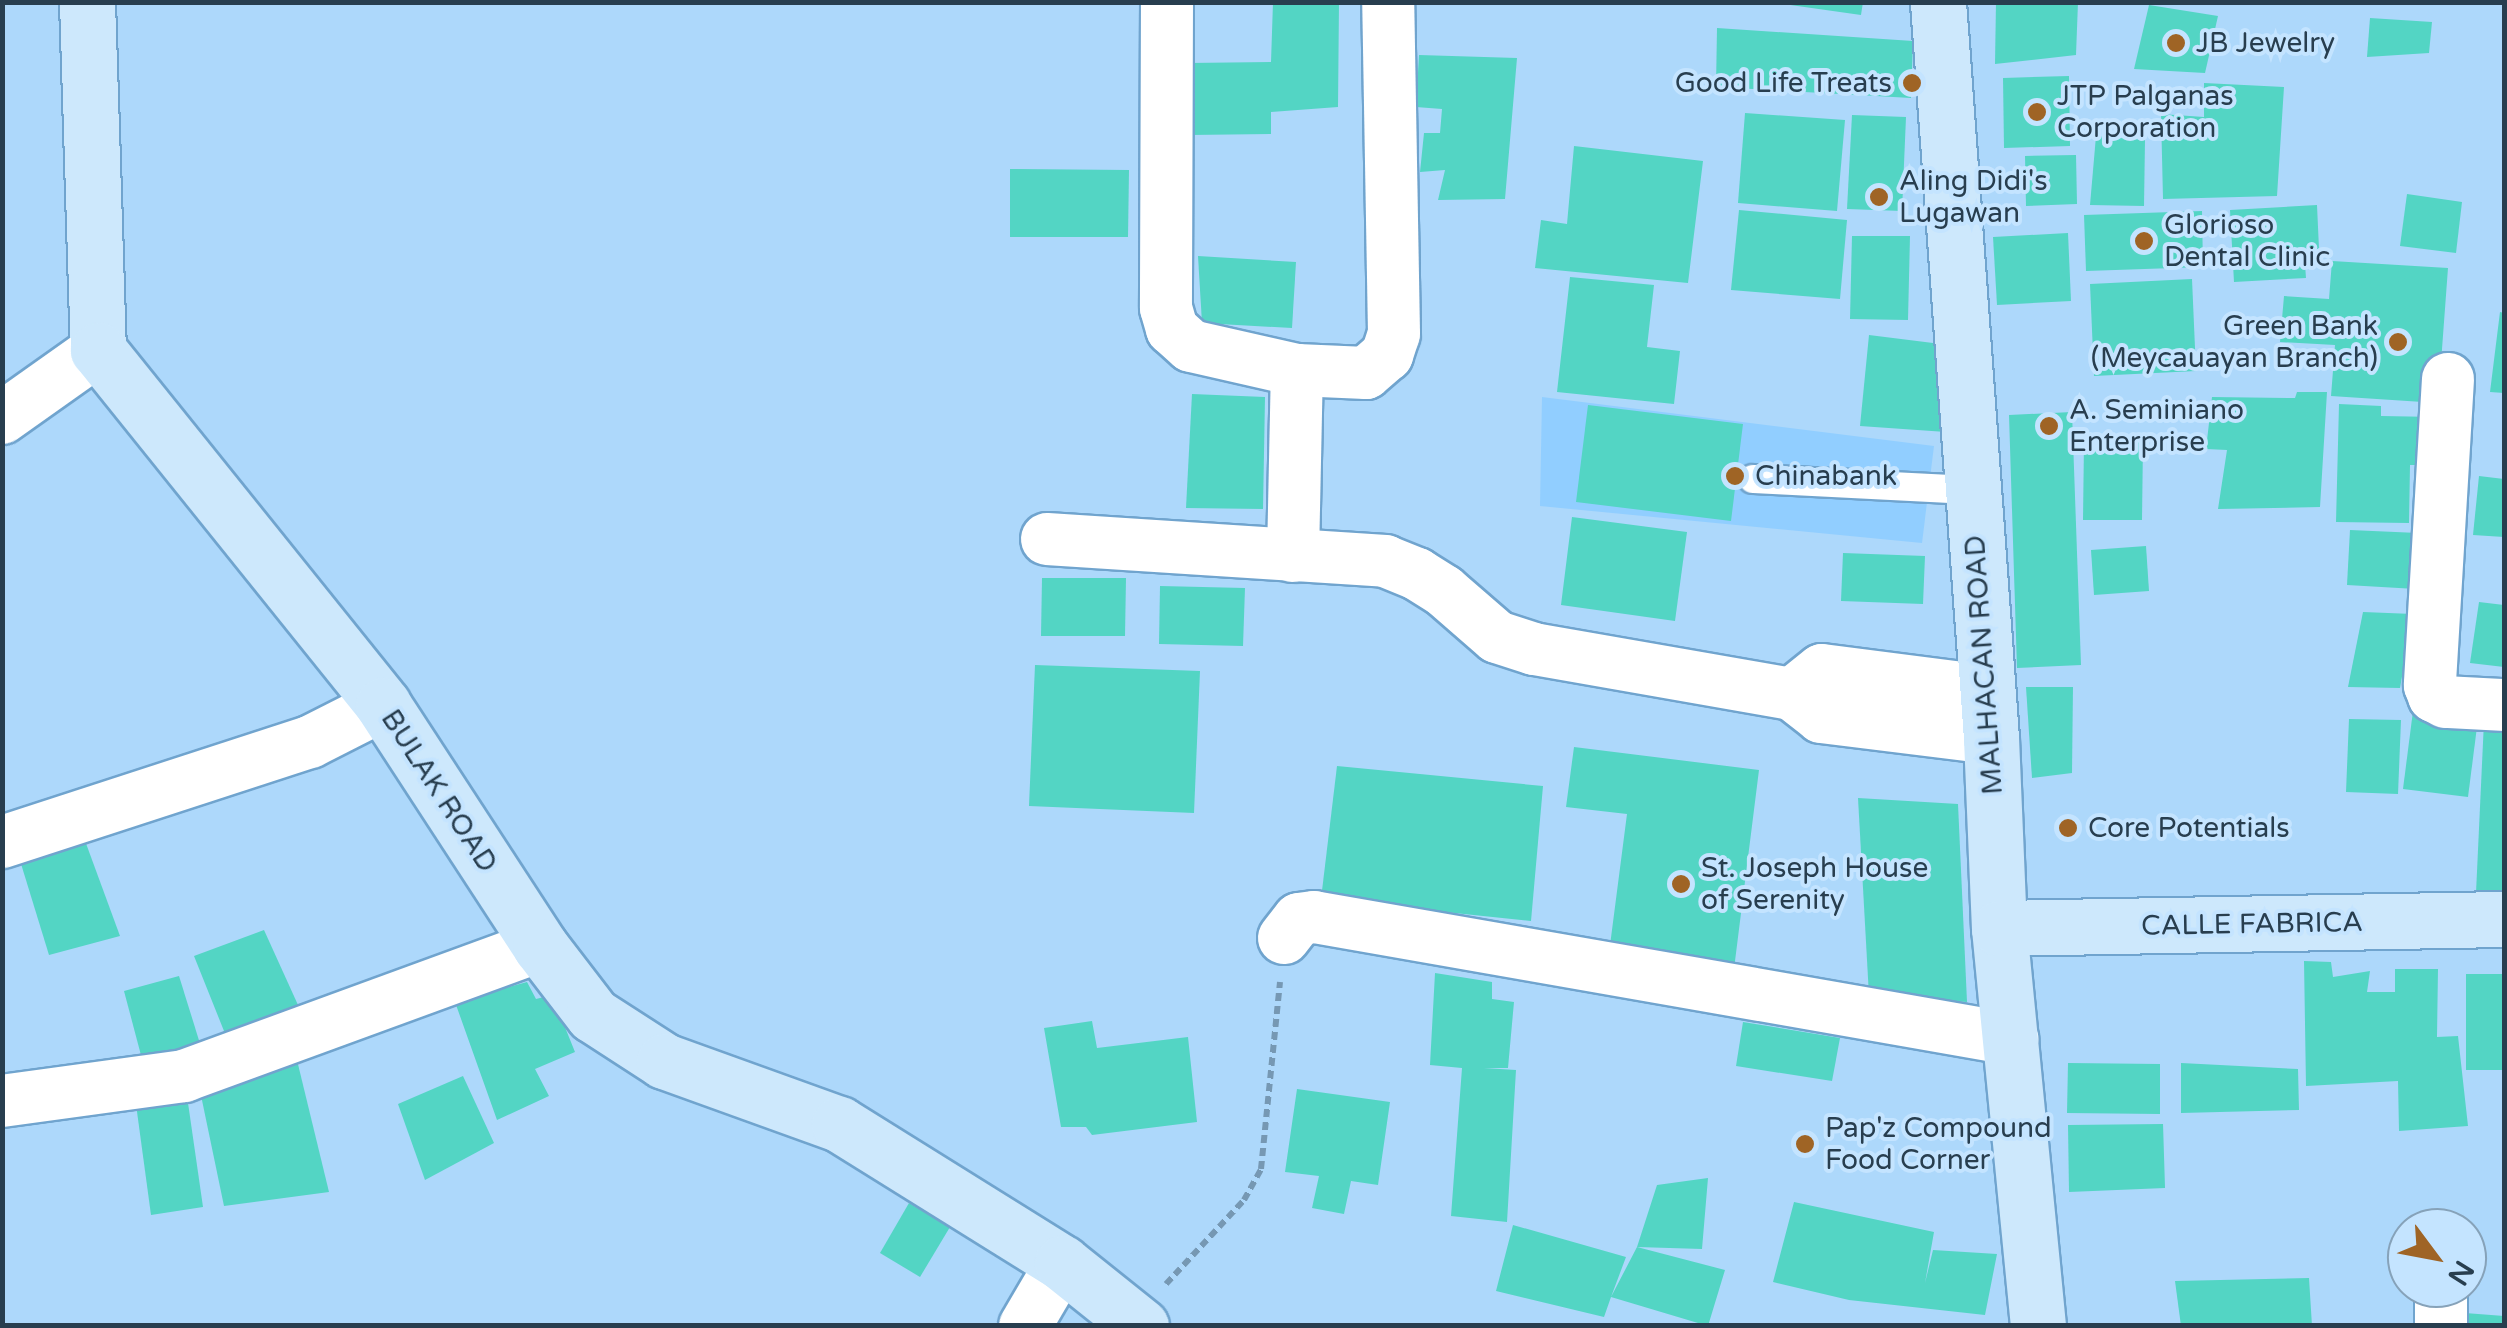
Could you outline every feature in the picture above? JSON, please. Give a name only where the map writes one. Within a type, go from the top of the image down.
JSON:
[{"type":"street","points":[[2,418],[98,350],[86,2]]},
{"type":"street","points":[[1167,2],[1166,308],[1172,329],[1191,346],[1296,370],[1366,374],[1387,355],[1394,334],[1388,2]]},
{"type":"street","name":"MALHACAN ROAD","points":[[1938,2],[1989,714],[1999,928],[2038,1326]]},
{"type":"street","name":"BULAK ROAD","points":[[98,350],[383,705],[540,946],[593,1015],[664,1060],[839,1124],[1062,1263],[1138,1322]]},
{"type":"street","points":[[1293,556],[1296,370]]},
{"type":"street","points":[[2448,379],[2430,685],[2434,696],[2446,702],[2504,705]]},
{"type":"street","points":[[1047,539],[1385,561],[1417,574],[1497,637],[1534,648],[1792,694],[1821,717],[1989,714]]},
{"type":"street","points":[[2,842],[310,742],[383,705]]},
{"type":"street","points":[[1284,938],[1299,919],[1314,917],[2012,1039]]},
{"type":"street","name":"CALLE FABRICA","points":[[1999,928],[2504,919]]},
{"type":"street","points":[[2,1100],[184,1076],[540,946]]},
{"type":"street","points":[[1025,1326],[1062,1263]]},
{"type":"lane","points":[[1753,479],[1971,490]]},
{"type":"path","points":[[1138,1322],[1244,1200],[1261,1169],[1284,938]]},
{"type":"shaded area","name":"Chinabank","points":[[1542,397],[1934,446],[1922,543],[1540,506]]},
{"type":"building","points":[[1273,2],[1339,2],[1338,107],[1271,112],[1271,134],[1189,135],[1188,63],[1271,62]]},
{"type":"building","points":[[1770,2],[1863,2],[1861,15]]},
{"type":"building","points":[[1996,2],[2078,2],[2076,55],[1995,64]]},
{"type":"building","name":"JB Jewelry","points":[[2149,5],[2218,16],[2205,73],[2134,69]]},
{"type":"building","points":[[2370,18],[2432,22],[2429,53],[2367,57]]},
{"type":"building","points":[[1717,28],[1913,41],[1911,98],[1716,87]]},
{"type":"building","points":[[1419,55],[1517,58],[1505,199],[1438,200],[1445,170],[1420,172],[1424,133],[1440,133],[1442,109],[1416,107]]},
{"type":"building","name":"JTP Palganas Corporation","points":[[2069,76],[2070,146],[2004,148],[2003,78]]},
{"type":"building","points":[[2204,83],[2284,87],[2277,196],[2163,199],[2161,114],[2204,117]]},
{"type":"building","points":[[1745,113],[1845,120],[1837,211],[1738,203]]},
{"type":"building","points":[[1852,115],[1906,117],[1902,211],[1847,209]]},
{"type":"building","points":[[2096,136],[2145,140],[2144,206],[2090,205]]},
{"type":"building","points":[[1574,146],[1703,161],[1688,283],[1535,268],[1541,220],[1567,224]]},
{"type":"building","points":[[2076,155],[2077,204],[2026,206],[2025,156]]},
{"type":"building","points":[[1010,169],[1129,170],[1128,237],[1010,237]]},
{"type":"building","points":[[2407,194],[2462,202],[2456,253],[2400,246]]},
{"type":"building","points":[[2317,205],[2319,249],[2304,250],[2306,278],[2234,282],[2230,210]]},
{"type":"building","points":[[1739,210],[1847,220],[1840,299],[1731,290]]},
{"type":"building","name":"Glorioso Dental Clinic","points":[[2202,211],[2203,267],[2086,271],[2084,215]]},
{"type":"building","points":[[2068,233],[2071,301],[1997,305],[1993,237]]},
{"type":"building","points":[[1852,236],[1910,236],[1908,320],[1850,319]]},
{"type":"building","points":[[1198,256],[1296,262],[1292,328],[1202,323]]},
{"type":"building","points":[[2332,261],[2448,268],[2438,403],[2331,396],[2335,345],[2280,342],[2284,296],[2329,299]]},
{"type":"building","points":[[1570,277],[1654,285],[1647,347],[1680,351],[1674,404],[1557,392]]},
{"type":"building","points":[[2192,279],[2196,371],[2094,376],[2090,284]]},
{"type":"building","points":[[2500,312],[2504,313],[2504,393],[2490,392]]},
{"type":"building","points":[[1869,335],[1949,345],[1946,432],[1860,426]]},
{"type":"building","points":[[2297,392],[2327,392],[2320,507],[2218,509],[2227,450],[2206,449],[2212,397],[2295,398]]},
{"type":"building","points":[[1192,394],[1265,397],[1263,509],[1186,508]]},
{"type":"building","points":[[2339,404],[2381,406],[2381,416],[2436,417],[2435,465],[2410,465],[2409,523],[2336,522]]},
{"type":"building","points":[[1588,405],[1743,424],[1731,521],[1576,502]]},
{"type":"building","points":[[2072,412],[2081,665],[2017,668],[2009,415]]},
{"type":"building","points":[[2084,441],[2143,442],[2142,520],[2083,520]]},
{"type":"building","points":[[2479,476],[2504,479],[2504,537],[2473,535]]},
{"type":"building","points":[[1572,517],[1687,532],[1675,621],[1561,605]]},
{"type":"building","points":[[2350,530],[2418,533],[2416,589],[2347,585]]},
{"type":"building","points":[[2146,546],[2149,591],[2094,595],[2091,550]]},
{"type":"building","points":[[1843,553],[1925,556],[1923,604],[1841,601]]},
{"type":"building","points":[[1042,578],[1126,578],[1125,636],[1041,636]]},
{"type":"building","points":[[1160,586],[1245,588],[1243,646],[1159,644]]},
{"type":"building","points":[[2479,602],[2504,605],[2504,667],[2470,663]]},
{"type":"building","points":[[2363,612],[2413,614],[2400,688],[2348,687]]},
{"type":"building","points":[[1035,665],[1200,671],[1194,813],[1029,806]]},
{"type":"building","points":[[2026,687],[2073,687],[2072,773],[2032,778]]},
{"type":"building","points":[[2413,711],[2478,719],[2468,797],[2403,789]]},
{"type":"building","points":[[2349,719],[2401,720],[2398,794],[2346,792]]},
{"type":"building","points":[[2484,721],[2504,721],[2504,892],[2476,893]]},
{"type":"building","name":"St. Joseph House of Serenity","points":[[1574,747],[1759,770],[1734,969],[1609,953],[1627,814],[1566,807]]},
{"type":"building","points":[[1337,766],[1543,786],[1531,921],[1321,899]]},
{"type":"building","points":[[1858,798],[1958,804],[1967,1002],[1869,996]]},
{"type":"building","points":[[84,838],[120,936],[49,955],[18,854]]},
{"type":"building","points":[[264,930],[303,1016],[228,1041],[194,956]]},
{"type":"building","points":[[2304,961],[2331,962],[2333,977],[2370,971],[2367,992],[2395,992],[2395,969],[2438,969],[2437,1037],[2458,1036],[2468,1126],[2399,1131],[2398,1081],[2306,1086]]},
{"type":"building","points":[[1435,973],[1492,982],[1492,999],[1514,1002],[1508,1068],[1484,1068],[1516,1070],[1507,1222],[1451,1216],[1462,1068],[1430,1065]]},
{"type":"building","points":[[2466,974],[2504,974],[2504,1070],[2466,1070]]},
{"type":"building","points":[[179,976],[202,1050],[142,1059],[124,991]]},
{"type":"building","points":[[527,982],[536,999],[552,995],[575,1052],[535,1069],[549,1096],[497,1120],[455,1002]]},
{"type":"building","points":[[1092,1021],[1097,1048],[1188,1037],[1197,1122],[1092,1135],[1086,1127],[1061,1127],[1044,1028]]},
{"type":"building","points":[[1743,1022],[1840,1038],[1832,1081],[1736,1066]]},
{"type":"building","points":[[296,1056],[329,1192],[224,1206],[198,1081]]},
{"type":"building","points":[[2068,1063],[2160,1064],[2160,1114],[2067,1113]]},
{"type":"building","points":[[2181,1063],[2298,1069],[2299,1110],[2181,1113]]},
{"type":"building","points":[[463,1076],[494,1143],[425,1180],[398,1104]]},
{"type":"building","points":[[186,1089],[203,1207],[151,1215],[135,1097]]},
{"type":"building","points":[[1297,1089],[1390,1102],[1378,1185],[1351,1181],[1344,1214],[1312,1208],[1319,1176],[1285,1172]]},
{"type":"building","points":[[2163,1124],[2165,1188],[2069,1192],[2068,1125]]},
{"type":"building","points":[[1708,1178],[1702,1249],[1637,1247],[1657,1185]]},
{"type":"building","points":[[1794,1202],[1934,1232],[1925,1283],[1933,1250],[1997,1254],[1985,1315],[1849,1300],[1773,1282]]},
{"type":"building","points":[[909,1203],[950,1227],[920,1277],[880,1253]]},
{"type":"building","points":[[1513,1225],[1626,1257],[1604,1317],[1496,1291]]},
{"type":"building","points":[[1637,1247],[1725,1270],[1708,1326],[1611,1297]]},
{"type":"building","points":[[2309,1278],[2312,1326],[2181,1326],[2175,1281]]},
{"type":"building","points":[[2452,1312],[2504,1316],[2504,1326],[2451,1326]]},
{"type":"place","name":"JB Jewelry","points":[[2176,43]]},
{"type":"place","name":"Good Life Treats","points":[[1912,83]]},
{"type":"place","name":"JTP Palganas Corporation","points":[[2037,112]]},
{"type":"place","name":"Aling Didi's Lugawan","points":[[1879,197]]},
{"type":"place","name":"Glorioso Dental Clinic","points":[[2144,241]]},
{"type":"place","name":"Green Bank (Meycauayan Branch)","points":[[2398,342]]},
{"type":"place","name":"A. Seminiano Enterprise","points":[[2049,426]]},
{"type":"place","name":"Chinabank","points":[[1735,476]]},
{"type":"place","name":"Core Potentials","points":[[2068,828]]},
{"type":"place","name":"St. Joseph House of Serenity","points":[[1681,884]]},
{"type":"place","name":"Pap'z Compound Food Corner","points":[[1805,1144]]}]
